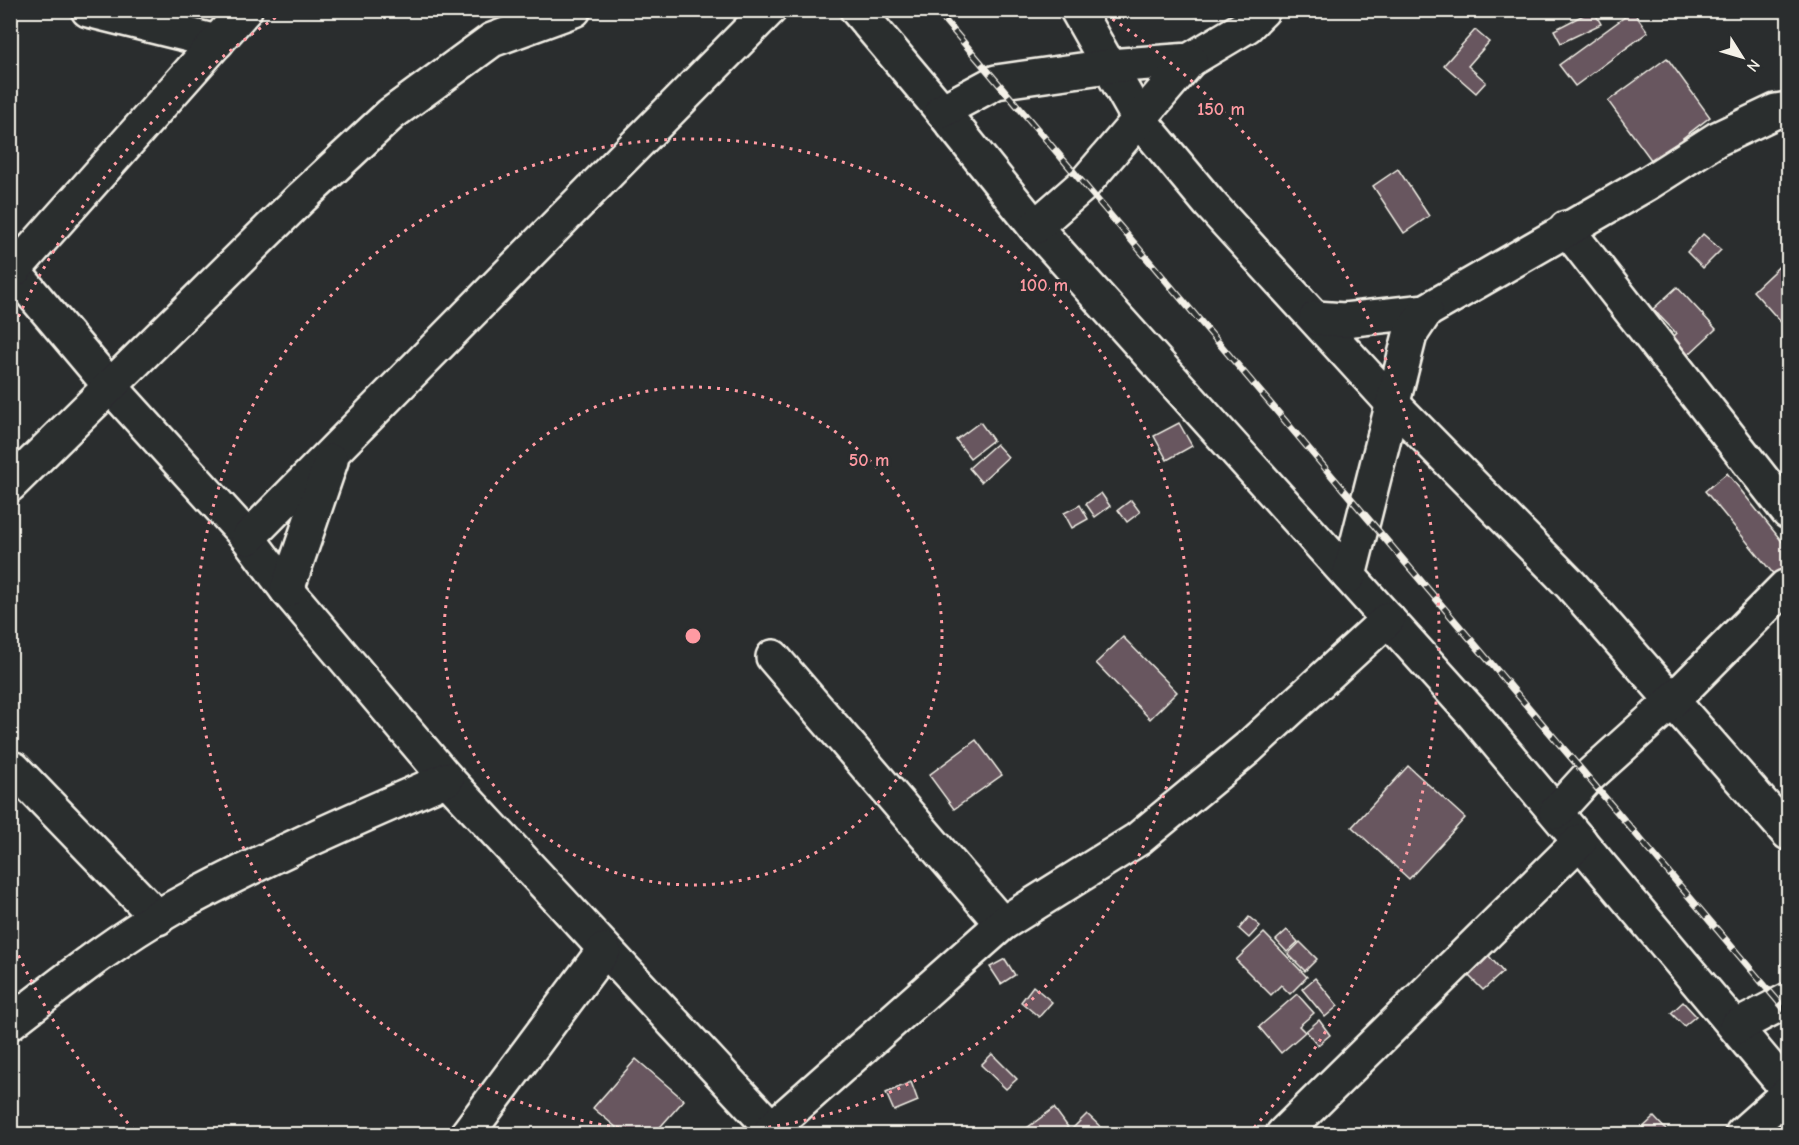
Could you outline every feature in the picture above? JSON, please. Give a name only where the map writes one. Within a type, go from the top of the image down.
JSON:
[{"type":"street","points":[[88,10],[217,42]]},
{"type":"street","points":[[245,10],[12,269],[110,386],[248,538],[287,590],[447,779],[774,1131],[1002,924],[1138,839],[1248,748],[1388,619]]},
{"type":"street","points":[[10,485],[391,114],[492,39],[574,10]]},
{"type":"street","points":[[248,538],[770,10]]},
{"type":"street","points":[[857,10],[1035,227],[1388,619],[1556,812],[1788,1091],[1742,1134]]},
{"type":"street","points":[[1077,10],[1139,119],[1209,203],[1393,404],[1571,585],[1788,833]]},
{"type":"street","points":[[1035,227],[1084,184],[1190,60],[1246,26],[1263,10]]},
{"type":"street","points":[[942,111],[996,82],[1109,66],[1190,60]]},
{"type":"street","points":[[1316,318],[1344,320],[1426,311],[1566,228],[1648,183],[1718,139],[1776,111],[1788,110]]},
{"type":"street","points":[[1566,228],[1788,512]]},
{"type":"street","points":[[1349,576],[1410,335],[1426,311]]},
{"type":"street","points":[[287,590],[333,454]]},
{"type":"street","points":[[1556,812],[1588,777],[1671,702],[1787,587]]},
{"type":"street","points":[[773,657],[1002,924]]},
{"type":"street","points":[[14,769],[158,918]]},
{"type":"street","points":[[10,1023],[69,977],[158,918],[282,853],[447,779]]},
{"type":"street","points":[[1283,1134],[1580,841]]},
{"type":"street","points":[[467,1134],[604,950]]},
{"type":"street","points":[[1736,1027],[1788,1000]]},
{"type":"building","points":[[1593,10],[1601,24],[1561,43],[1554,30]]},
{"type":"building","points":[[1633,11],[1648,32],[1575,86],[1559,65]]},
{"type":"building","points":[[1475,30],[1489,42],[1468,66],[1486,82],[1476,93],[1444,65]]},
{"type":"building","points":[[1667,58],[1710,117],[1683,138],[1688,145],[1657,168],[1608,101]]},
{"type":"building","points":[[1398,169],[1429,216],[1404,233],[1373,186]]},
{"type":"building","points":[[1703,234],[1721,250],[1703,268],[1687,252]]},
{"type":"building","points":[[1786,260],[1788,263],[1788,330],[1753,291]]},
{"type":"building","points":[[1677,287],[1716,329],[1686,357],[1670,339],[1676,333],[1653,309]]},
{"type":"building","points":[[980,422],[993,440],[970,458],[956,440]]},
{"type":"building","points":[[1179,423],[1192,446],[1167,460],[1154,436]]},
{"type":"building","points":[[996,444],[1008,457],[981,482],[969,468]]},
{"type":"building","points":[[1727,473],[1788,549],[1788,565],[1775,576],[1705,491]]},
{"type":"building","points":[[1101,493],[1110,506],[1095,517],[1086,504]]},
{"type":"building","points":[[1131,500],[1140,512],[1127,522],[1118,510]]},
{"type":"building","points":[[1080,505],[1088,519],[1072,528],[1064,513]]},
{"type":"building","points":[[1123,637],[1177,692],[1150,719],[1096,663]]},
{"type":"building","points":[[976,740],[1002,775],[954,809],[929,775]]},
{"type":"building","points":[[1408,766],[1465,818],[1409,879],[1352,827]]},
{"type":"building","points":[[1249,917],[1260,926],[1249,938],[1239,929]]},
{"type":"building","points":[[1287,930],[1298,942],[1287,952],[1276,940]]},
{"type":"building","points":[[1264,933],[1307,977],[1290,994],[1281,985],[1271,995],[1236,960]]},
{"type":"building","points":[[1300,942],[1317,959],[1305,971],[1288,954]]},
{"type":"building","points":[[1489,956],[1503,972],[1483,990],[1468,975]]},
{"type":"building","points":[[1005,959],[1015,975],[1001,984],[990,967]]},
{"type":"building","points":[[1315,978],[1338,1006],[1325,1017],[1302,989]]},
{"type":"building","points":[[1033,986],[1052,1002],[1039,1017],[1021,1002]]},
{"type":"building","points":[[1297,994],[1314,1013],[1299,1026],[1305,1032],[1281,1053],[1259,1027]]},
{"type":"building","points":[[1683,1002],[1696,1016],[1684,1026],[1671,1013]]},
{"type":"building","points":[[1319,1020],[1330,1035],[1318,1045],[1306,1031]]},
{"type":"building","points":[[992,1054],[1017,1079],[1006,1089],[981,1065]]},
{"type":"building","points":[[636,1059],[684,1100],[654,1134],[624,1134],[593,1108]]},
{"type":"building","points":[[911,1082],[918,1101],[894,1111],[886,1093]]},
{"type":"building","points":[[1054,1108],[1068,1127],[1058,1134],[1031,1134],[1027,1128]]},
{"type":"building","points":[[1087,1114],[1108,1134],[1067,1134]]},
{"type":"building","points":[[1654,1117],[1670,1134],[1636,1134]]},
{"type":"railway","points":[[936,10],[1788,1013]]}]
